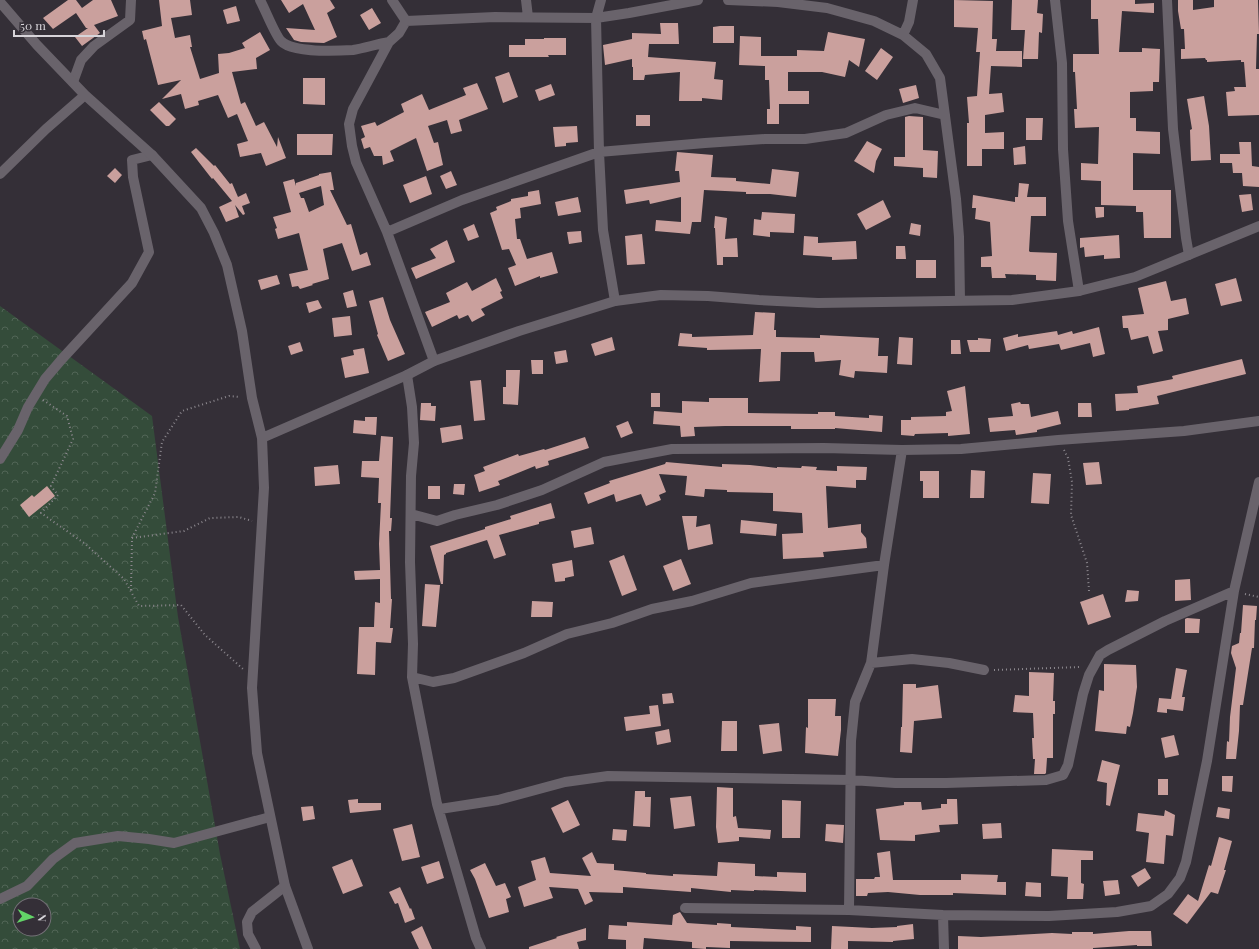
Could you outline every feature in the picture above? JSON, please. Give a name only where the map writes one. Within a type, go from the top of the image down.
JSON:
[{"type":"street","points":[[72,82],[81,60],[94,46],[130,20],[131,0]]},
{"type":"street","points":[[260,0],[281,40],[289,46],[302,49],[355,50],[389,42]]},
{"type":"street","points":[[392,0],[406,21]]},
{"type":"street","points":[[526,0],[528,17]]},
{"type":"street","points":[[601,0],[596,18],[599,152],[603,230],[615,301]]},
{"type":"street","points":[[406,21],[495,17],[596,18],[698,0]]},
{"type":"street","points":[[728,0],[778,2],[827,8],[874,21],[903,35],[926,54],[940,78],[956,199],[959,236],[960,300]]},
{"type":"street","points":[[903,35],[909,22],[913,0]]},
{"type":"street","points":[[1055,0],[1062,63],[1063,149],[1068,221],[1079,292]]},
{"type":"street","points":[[1167,0],[1173,129],[1189,255]]},
{"type":"street","points":[[0,2],[37,45],[72,82],[152,155],[201,208],[214,233],[227,265],[242,331],[252,398],[262,438],[264,488],[252,678],[257,753],[285,886],[308,949]]},
{"type":"street","points":[[406,21],[399,33],[389,42],[353,109],[349,124],[356,162],[387,232],[434,361]]},
{"type":"street","points":[[0,174],[46,129],[85,94]]},
{"type":"street","points":[[387,232],[462,200],[599,152],[758,139],[805,140],[846,133],[886,115],[915,108],[945,116]]},
{"type":"street","points":[[0,459],[18,430],[28,407],[45,379],[132,283],[149,252],[132,177],[132,160],[152,155]]},
{"type":"street","points":[[262,438],[407,375],[434,361],[519,331],[615,301],[661,295],[708,296],[818,303],[1012,300],[1079,292],[1135,277],[1259,226]]},
{"type":"street","points":[[407,375],[412,407],[414,443],[411,476],[410,562],[413,644],[412,677],[434,789],[476,938],[481,949]]},
{"type":"street","points":[[411,514],[437,522],[455,515],[497,505],[542,490],[604,462],[672,449],[960,449],[1184,431],[1259,421]]},
{"type":"street","points":[[849,910],[851,741],[855,702],[871,663],[884,565],[902,450]]},
{"type":"street","points":[[685,908],[849,910],[943,915],[1049,916],[1117,912],[1151,906],[1168,894],[1180,878],[1186,862],[1207,760],[1234,591],[1259,482]]},
{"type":"street","points":[[412,677],[433,682],[454,678],[524,653],[567,634],[612,623],[652,609],[692,601],[751,583],[884,565]]},
{"type":"street","points":[[440,809],[498,800],[565,782],[608,776],[946,783],[1046,780],[1063,775],[1068,765],[1072,752],[1074,732],[1083,694],[1089,675],[1100,655],[1165,621],[1234,591]]},
{"type":"street","points":[[871,663],[912,659],[949,663],[984,670]]},
{"type":"street","points":[[0,899],[27,886],[53,859],[75,843],[118,836],[174,843],[270,817]]},
{"type":"street","points":[[256,949],[248,934],[247,922],[252,912],[285,886]]},
{"type":"street","points":[[943,915],[944,949]]},
{"type":"path","points":[[36,395],[67,416],[73,439],[52,486],[58,495],[41,513],[84,543],[124,579],[139,606],[181,605],[205,635],[252,678]]},
{"type":"path","points":[[131,591],[132,538],[155,494],[162,442],[182,411],[229,396],[252,398]]},
{"type":"path","points":[[1058,440],[1068,458],[1072,482],[1071,515],[1087,563],[1089,591]]},
{"type":"path","points":[[132,538],[184,531],[210,518],[238,517],[262,525]]},
{"type":"path","points":[[1234,591],[1259,597]]},
{"type":"path","points":[[984,670],[1094,666]]},
{"type":"green space","points":[[0,306],[152,416],[178,617],[220,854],[240,949],[0,949]]},
{"type":"building","points":[[68,0],[76,0],[82,8],[93,0],[111,0],[118,16],[94,25],[100,33],[82,46],[75,37],[88,28],[86,28],[76,13],[53,29],[43,18]]},
{"type":"building","points":[[159,0],[190,0],[192,15],[171,18],[175,38],[190,35],[192,47],[190,47],[200,79],[219,73],[218,54],[229,53],[245,48],[242,43],[260,32],[270,50],[256,58],[257,69],[232,72],[241,104],[245,102],[256,126],[264,122],[277,147],[278,137],[286,158],[266,166],[261,153],[240,157],[237,144],[248,141],[237,114],[228,118],[218,95],[198,101],[199,105],[185,109],[181,94],[162,99],[181,80],[158,85],[146,39],[144,40],[142,31],[162,26]]},
{"type":"building","points":[[281,0],[330,0],[335,8],[327,13],[337,37],[324,43],[301,42],[294,40],[286,28],[315,30],[303,4],[289,13]]},
{"type":"building","points":[[954,0],[993,1],[992,39],[997,39],[996,51],[1022,51],[1022,67],[991,66],[989,94],[1002,93],[1004,112],[985,115],[985,133],[1004,132],[1004,149],[982,149],[982,166],[967,166],[967,123],[969,123],[967,97],[977,96],[980,52],[976,52],[978,28],[954,27]]},
{"type":"building","points":[[1012,0],[1038,0],[1037,13],[1043,14],[1042,33],[1039,32],[1038,59],[1023,59],[1025,30],[1011,30]]},
{"type":"building","points":[[1091,0],[1135,0],[1135,4],[1154,3],[1154,13],[1122,11],[1119,52],[1142,52],[1142,48],[1160,49],[1159,82],[1153,82],[1153,91],[1130,92],[1130,118],[1136,118],[1136,131],[1160,132],[1160,154],[1133,153],[1133,190],[1171,190],[1171,238],[1144,238],[1143,212],[1136,212],[1136,206],[1101,205],[1101,181],[1081,180],[1081,163],[1098,164],[1099,127],[1075,128],[1074,109],[1077,109],[1075,72],[1073,72],[1073,54],[1099,54],[1098,19],[1091,19]]},
{"type":"building","points":[[1178,0],[1193,0],[1193,10],[1214,7],[1214,0],[1258,0],[1259,34],[1257,34],[1256,69],[1259,69],[1259,115],[1228,116],[1226,92],[1235,91],[1234,87],[1246,87],[1244,62],[1241,62],[1241,60],[1207,62],[1205,58],[1181,59],[1181,49],[1185,49],[1184,29],[1181,29]]},
{"type":"building","points":[[236,6],[240,21],[227,24],[223,10]]},
{"type":"building","points":[[372,8],[381,23],[369,30],[360,15]]},
{"type":"building","points":[[660,23],[678,23],[679,44],[649,44],[648,57],[716,62],[714,79],[723,80],[722,100],[702,98],[702,101],[679,101],[680,72],[645,75],[644,80],[633,80],[632,59],[605,65],[603,45],[632,39],[632,33],[661,34]]},
{"type":"building","points":[[734,26],[734,43],[713,43],[713,27]]},
{"type":"building","points":[[828,32],[865,39],[859,67],[849,60],[845,77],[822,72],[788,72],[788,91],[809,91],[809,104],[779,104],[779,124],[767,124],[767,109],[770,109],[769,80],[765,80],[765,66],[739,65],[740,36],[761,37],[761,56],[797,56],[797,50],[824,51]]},
{"type":"building","points":[[566,38],[566,55],[548,55],[549,57],[509,57],[509,45],[525,45],[525,39]]},
{"type":"building","points":[[881,48],[893,57],[877,80],[865,71]]},
{"type":"building","points":[[509,72],[518,97],[503,103],[495,77]]},
{"type":"building","points":[[303,78],[325,78],[325,105],[303,104]]},
{"type":"building","points":[[477,83],[488,109],[459,120],[462,131],[451,134],[447,120],[428,126],[434,143],[438,142],[443,165],[427,171],[416,138],[390,151],[394,161],[383,165],[382,156],[374,156],[370,147],[364,149],[361,139],[365,137],[361,126],[375,122],[377,126],[404,112],[401,104],[422,94],[429,110],[466,95],[463,88]]},
{"type":"building","points":[[551,84],[555,95],[539,101],[535,90]]},
{"type":"building","points":[[916,85],[919,98],[903,103],[899,89]]},
{"type":"building","points":[[1204,96],[1209,126],[1211,160],[1191,161],[1190,130],[1192,129],[1187,99]]},
{"type":"building","points":[[159,102],[176,119],[169,126],[166,126],[150,110]]},
{"type":"building","points":[[636,115],[650,115],[650,126],[636,126]]},
{"type":"building","points":[[905,117],[923,117],[923,150],[938,151],[937,178],[923,177],[923,168],[894,166],[894,157],[905,157]]},
{"type":"building","points":[[1026,118],[1043,118],[1042,140],[1026,140]]},
{"type":"building","points":[[577,126],[578,142],[566,143],[566,146],[555,147],[553,127]]},
{"type":"building","points":[[297,134],[333,134],[332,155],[297,155]]},
{"type":"building","points":[[867,141],[882,149],[876,161],[874,173],[854,161]]},
{"type":"building","points":[[1239,142],[1251,142],[1252,166],[1259,167],[1259,187],[1243,186],[1242,173],[1233,173],[1232,163],[1220,163],[1220,154],[1240,154]]},
{"type":"building","points":[[1025,146],[1026,164],[1014,165],[1013,148]]},
{"type":"building","points":[[196,148],[214,166],[215,165],[230,184],[232,183],[238,197],[246,193],[250,203],[242,206],[245,214],[243,215],[235,205],[239,217],[226,222],[219,207],[232,201],[213,178],[212,179],[191,152]]},
{"type":"building","points":[[677,152],[713,155],[711,177],[736,178],[736,181],[770,184],[772,169],[799,172],[796,197],[704,190],[701,222],[692,222],[690,234],[655,231],[656,220],[681,222],[681,197],[650,204],[649,200],[626,204],[624,190],[680,182],[679,171],[675,171]]},
{"type":"building","points":[[115,168],[122,175],[115,183],[107,176]]},
{"type":"building","points":[[451,171],[457,185],[446,189],[440,176]]},
{"type":"building","points":[[331,172],[334,190],[330,190],[347,225],[351,224],[360,255],[367,252],[371,265],[352,271],[342,243],[323,249],[329,279],[300,289],[298,286],[292,287],[289,274],[308,270],[299,233],[278,239],[275,229],[277,228],[273,217],[291,212],[283,182],[294,179],[296,186],[296,183],[319,174]],"holes":[[[321,186],[324,205],[309,212],[304,198],[301,198],[299,193]]]},
{"type":"building","points":[[426,176],[432,194],[410,203],[403,185]]},
{"type":"building","points":[[1019,183],[1029,184],[1027,197],[1046,197],[1046,216],[1031,216],[1029,251],[1057,253],[1056,281],[1036,280],[1036,275],[1005,274],[1006,278],[992,278],[991,267],[981,267],[981,257],[992,256],[990,222],[975,219],[976,208],[972,208],[973,195],[1015,202],[1015,197],[1018,197]]},
{"type":"building","points":[[539,190],[541,204],[520,208],[521,218],[515,219],[517,239],[520,239],[527,259],[552,252],[558,273],[540,278],[540,276],[515,286],[508,268],[516,265],[509,249],[502,250],[490,213],[497,210],[496,207],[511,201],[511,199],[528,196],[528,192]]},
{"type":"building","points":[[1251,194],[1253,210],[1242,212],[1239,195]]},
{"type":"building","points":[[578,197],[581,212],[558,216],[555,202]]},
{"type":"building","points":[[883,200],[891,217],[866,230],[857,214]]},
{"type":"building","points":[[1095,207],[1104,207],[1104,217],[1096,218]]},
{"type":"building","points":[[762,212],[795,214],[794,233],[770,232],[770,237],[753,235],[754,219],[761,220]]},
{"type":"building","points":[[715,216],[727,218],[725,239],[737,238],[738,257],[723,257],[723,265],[717,265],[714,228]]},
{"type":"building","points":[[911,223],[921,225],[920,236],[909,234]]},
{"type":"building","points":[[474,224],[479,237],[468,241],[463,229]]},
{"type":"building","points":[[581,231],[582,242],[569,244],[567,232]]},
{"type":"building","points":[[642,234],[645,264],[627,265],[625,236]]},
{"type":"building","points":[[1119,235],[1120,258],[1104,259],[1104,255],[1085,257],[1084,247],[1080,248],[1080,238]]},
{"type":"building","points":[[804,236],[818,237],[818,243],[856,241],[857,259],[832,260],[832,257],[803,255]]},
{"type":"building","points":[[447,240],[455,262],[416,279],[411,268],[436,258],[430,249]]},
{"type":"building","points":[[896,246],[905,246],[906,259],[896,259]]},
{"type":"building","points":[[916,260],[936,260],[936,278],[916,278]]},
{"type":"building","points":[[277,275],[280,284],[261,290],[258,280]]},
{"type":"building","points":[[496,278],[502,291],[500,292],[503,298],[481,309],[485,315],[472,322],[468,315],[459,319],[457,315],[432,327],[425,312],[450,302],[446,293],[467,282],[472,291]]},
{"type":"building","points":[[1236,278],[1242,301],[1221,306],[1215,284]]},
{"type":"building","points":[[1166,281],[1171,301],[1186,298],[1189,314],[1168,319],[1168,330],[1158,331],[1163,351],[1153,354],[1148,336],[1131,340],[1128,328],[1123,328],[1122,316],[1144,314],[1138,288]]},
{"type":"building","points":[[353,290],[357,306],[347,308],[343,293]]},
{"type":"building","points":[[383,297],[390,320],[405,354],[388,361],[377,335],[378,334],[369,301]]},
{"type":"building","points":[[318,300],[322,308],[309,313],[306,303]]},
{"type":"building","points":[[755,312],[775,313],[774,330],[776,330],[776,337],[820,338],[820,335],[879,338],[878,356],[888,356],[887,373],[855,371],[854,378],[839,375],[841,360],[815,362],[814,352],[781,352],[780,381],[759,382],[761,349],[707,350],[707,348],[678,346],[680,333],[692,334],[692,337],[753,335]]},
{"type":"building","points":[[350,316],[352,335],[334,337],[332,318]]},
{"type":"building","points":[[1099,327],[1105,354],[1093,357],[1090,343],[1061,350],[1059,344],[1029,349],[1028,345],[1006,351],[1003,338],[1018,334],[1018,337],[1057,331],[1058,335],[1072,331],[1073,334]]},
{"type":"building","points":[[612,337],[615,350],[595,356],[591,344]]},
{"type":"building","points":[[899,337],[913,338],[912,365],[897,364]]},
{"type":"building","points":[[978,338],[991,339],[990,352],[970,352],[967,340],[978,340]]},
{"type":"building","points":[[951,340],[960,340],[961,354],[951,354]]},
{"type":"building","points":[[300,342],[303,351],[291,355],[288,346]]},
{"type":"building","points":[[364,348],[369,373],[345,378],[341,358],[354,355],[353,350]]},
{"type":"building","points":[[566,350],[568,362],[556,364],[554,352]]},
{"type":"building","points":[[1242,359],[1246,374],[1157,396],[1159,404],[1116,411],[1115,394],[1138,393],[1137,386],[1173,379],[1172,376]]},
{"type":"building","points":[[531,360],[543,360],[543,374],[532,374]]},
{"type":"building","points":[[506,370],[520,370],[518,405],[503,404],[503,387],[506,387]]},
{"type":"building","points":[[481,380],[485,420],[474,421],[470,381]]},
{"type":"building","points":[[965,386],[970,434],[948,436],[948,433],[915,434],[914,436],[901,435],[901,420],[911,420],[911,417],[946,416],[946,412],[952,411],[947,391]]},
{"type":"building","points":[[651,393],[660,393],[660,407],[651,407]]},
{"type":"building","points":[[709,398],[748,398],[748,413],[818,414],[818,412],[835,412],[835,416],[869,418],[869,415],[883,416],[882,432],[835,428],[791,429],[791,426],[725,426],[694,427],[695,436],[681,437],[680,426],[653,424],[654,411],[682,413],[682,401],[709,402]]},
{"type":"building","points":[[1020,402],[1021,404],[1029,404],[1031,417],[1058,411],[1061,424],[1037,430],[1037,432],[1016,435],[1015,430],[990,432],[988,418],[1013,416],[1011,404]]},
{"type":"building","points":[[421,403],[431,403],[431,406],[436,406],[435,421],[420,420]]},
{"type":"building","points":[[1078,403],[1091,403],[1092,417],[1078,417]]},
{"type":"building","points":[[365,417],[377,417],[376,435],[353,433],[354,420],[365,421]]},
{"type":"building","points":[[628,421],[633,433],[621,438],[616,426]]},
{"type":"building","points":[[461,425],[463,439],[442,443],[440,428]]},
{"type":"building","points":[[381,436],[393,437],[390,518],[392,518],[391,531],[389,531],[392,599],[390,628],[393,628],[391,643],[376,642],[375,675],[357,674],[359,627],[374,627],[375,602],[380,603],[380,579],[355,580],[354,571],[380,570],[379,544],[381,503],[378,503],[379,478],[361,477],[362,461],[379,461]]},
{"type":"building","points":[[585,437],[589,448],[548,461],[549,465],[536,469],[535,466],[498,481],[500,485],[479,492],[474,475],[485,471],[483,467],[518,454],[519,456],[545,450]]},
{"type":"building","points":[[666,462],[722,467],[722,464],[777,468],[801,468],[802,466],[817,467],[816,470],[837,471],[837,466],[867,467],[866,480],[856,480],[856,488],[826,486],[828,528],[861,524],[861,532],[866,538],[867,548],[823,552],[824,557],[783,559],[782,534],[803,533],[802,513],[773,511],[773,493],[727,492],[727,490],[705,489],[704,497],[685,495],[687,476],[659,474],[666,492],[659,495],[661,500],[646,506],[641,494],[616,502],[614,494],[588,504],[584,493],[610,483],[609,481],[665,464]]},
{"type":"building","points":[[1099,462],[1102,484],[1086,485],[1083,463]]},
{"type":"building","points":[[338,465],[340,484],[315,486],[314,467]]},
{"type":"building","points":[[971,470],[985,471],[984,498],[970,498]]},
{"type":"building","points":[[920,471],[939,471],[939,498],[923,498],[923,481],[920,481]]},
{"type":"building","points":[[1033,473],[1051,474],[1049,504],[1031,503]]},
{"type":"building","points":[[454,484],[465,484],[464,495],[453,494]]},
{"type":"building","points":[[47,486],[55,496],[29,517],[20,505],[32,495],[34,497]]},
{"type":"building","points":[[428,486],[440,486],[440,499],[428,499]]},
{"type":"building","points":[[551,503],[555,518],[499,535],[506,555],[494,559],[487,540],[446,553],[444,555],[443,584],[441,584],[430,546],[485,529],[485,527],[511,519],[510,516]]},
{"type":"building","points":[[682,516],[697,516],[696,527],[710,524],[713,544],[688,550]]},
{"type":"building","points":[[741,520],[777,524],[776,536],[740,533]]},
{"type":"building","points":[[591,527],[594,544],[574,548],[571,531]]},
{"type":"building","points":[[624,555],[637,590],[622,596],[609,561]]},
{"type":"building","points":[[681,559],[691,584],[673,591],[663,566]]},
{"type":"building","points":[[572,560],[574,576],[565,578],[565,581],[555,582],[552,564]]},
{"type":"building","points":[[1190,579],[1191,600],[1175,601],[1175,580]]},
{"type":"building","points":[[425,584],[440,585],[436,627],[422,626]]},
{"type":"building","points":[[1127,590],[1139,591],[1138,601],[1125,602]]},
{"type":"building","points":[[1103,594],[1111,617],[1088,625],[1080,602]]},
{"type":"building","points":[[532,601],[553,602],[552,617],[531,617]]},
{"type":"building","points":[[1243,605],[1257,606],[1254,648],[1252,648],[1243,705],[1240,705],[1236,759],[1226,759],[1236,668],[1231,653],[1232,646],[1239,643]]},
{"type":"building","points":[[1185,619],[1200,619],[1199,633],[1185,633]]},
{"type":"building","points":[[1104,664],[1136,665],[1137,687],[1130,727],[1127,726],[1126,734],[1095,731],[1099,690],[1104,691]]},
{"type":"building","points":[[1176,668],[1187,670],[1182,697],[1185,697],[1183,711],[1167,709],[1167,713],[1157,712],[1159,698],[1171,699]]},
{"type":"building","points":[[1029,672],[1054,673],[1053,701],[1055,701],[1055,714],[1053,714],[1053,758],[1047,758],[1045,774],[1034,774],[1035,759],[1033,759],[1032,738],[1034,738],[1033,713],[1013,712],[1015,695],[1029,696]]},
{"type":"building","points":[[903,684],[916,684],[916,688],[938,685],[942,718],[914,721],[912,753],[900,752]]},
{"type":"building","points":[[672,693],[674,703],[663,704],[662,694]]},
{"type":"building","points":[[808,699],[836,699],[835,716],[841,716],[838,756],[805,753],[806,727],[808,728]]},
{"type":"building","points":[[658,705],[661,726],[626,731],[624,717],[650,714],[649,706]]},
{"type":"building","points":[[722,721],[737,721],[737,751],[721,751]]},
{"type":"building","points":[[779,723],[782,751],[763,754],[759,725]]},
{"type":"building","points":[[669,729],[671,742],[657,745],[655,732]]},
{"type":"building","points":[[1174,735],[1179,755],[1165,758],[1161,738]]},
{"type":"building","points":[[1102,760],[1120,765],[1110,806],[1106,805],[1107,783],[1097,781]]},
{"type":"building","points":[[1222,776],[1233,776],[1232,792],[1222,791]]},
{"type":"building","points":[[1158,779],[1168,779],[1168,795],[1158,795]]},
{"type":"building","points":[[717,787],[733,788],[733,817],[736,816],[738,828],[771,830],[770,839],[739,837],[739,841],[718,843],[716,827]]},
{"type":"building","points":[[635,791],[645,791],[645,797],[651,797],[650,827],[633,826]]},
{"type":"building","points":[[691,796],[695,826],[674,829],[670,798]]},
{"type":"building","points":[[358,799],[358,803],[381,803],[381,810],[350,813],[348,800]]},
{"type":"building","points":[[947,799],[957,799],[958,824],[939,825],[940,832],[915,835],[915,841],[880,840],[876,809],[904,805],[904,802],[921,802],[922,810],[941,808],[941,804],[947,804]]},
{"type":"building","points":[[568,800],[580,825],[563,833],[551,808]]},
{"type":"building","points":[[782,800],[801,801],[800,838],[782,838]]},
{"type":"building","points":[[313,806],[315,819],[303,821],[301,807]]},
{"type":"building","points":[[1218,807],[1230,809],[1229,819],[1216,817]]},
{"type":"building","points":[[1165,810],[1175,815],[1173,836],[1166,835],[1164,864],[1146,862],[1149,833],[1136,831],[1138,813],[1164,816]]},
{"type":"building","points":[[1001,823],[1002,838],[983,839],[982,824]]},
{"type":"building","points":[[412,824],[420,857],[402,861],[393,829]]},
{"type":"building","points":[[826,824],[844,825],[843,843],[825,841]]},
{"type":"building","points":[[613,829],[627,830],[626,841],[612,840]]},
{"type":"building","points":[[1219,837],[1232,841],[1224,870],[1226,870],[1218,894],[1211,892],[1187,924],[1173,914],[1188,894],[1198,901],[1209,865],[1211,866]]},
{"type":"building","points":[[1052,849],[1093,851],[1093,860],[1081,860],[1081,883],[1084,884],[1083,899],[1067,899],[1068,877],[1051,876]]},
{"type":"building","points":[[890,851],[893,880],[961,880],[961,874],[998,875],[997,882],[1006,882],[1006,895],[953,893],[953,895],[920,895],[888,892],[868,893],[867,896],[856,896],[856,879],[874,879],[875,877],[880,877],[877,853]]},
{"type":"building","points":[[592,852],[597,863],[614,864],[614,870],[646,874],[673,876],[673,874],[717,876],[718,862],[755,864],[755,876],[777,877],[777,872],[806,873],[806,892],[731,890],[731,892],[691,888],[691,892],[623,887],[623,893],[589,892],[593,901],[585,905],[578,889],[549,887],[553,898],[524,907],[518,887],[536,880],[531,861],[545,857],[550,873],[591,876],[582,858]]},
{"type":"building","points":[[352,859],[363,886],[343,894],[332,867]]},
{"type":"building","points":[[439,861],[444,878],[427,884],[421,867]]},
{"type":"building","points":[[485,863],[496,886],[505,883],[511,897],[506,899],[509,912],[489,918],[475,879],[470,870]]},
{"type":"building","points":[[1145,868],[1151,878],[1138,887],[1131,876]]},
{"type":"building","points":[[1118,880],[1120,894],[1105,896],[1103,881]]},
{"type":"building","points":[[1026,882],[1041,883],[1041,897],[1025,896]]},
{"type":"building","points":[[400,887],[415,919],[405,923],[398,903],[395,904],[389,892]]},
{"type":"building","points":[[680,912],[687,923],[717,925],[717,923],[731,924],[731,927],[796,930],[796,926],[811,927],[811,942],[730,941],[730,948],[706,947],[706,949],[692,948],[692,942],[644,938],[643,949],[626,949],[626,940],[608,939],[609,925],[627,926],[627,922],[672,925],[673,915]]},
{"type":"building","points":[[913,924],[914,939],[893,942],[848,941],[848,949],[831,949],[832,926],[872,928],[897,927]]},
{"type":"building","points":[[422,926],[432,949],[419,949],[411,932]]},
{"type":"building","points":[[586,928],[586,940],[577,942],[579,949],[529,949],[529,947],[557,938],[556,937]]},
{"type":"building","points":[[1151,931],[1152,946],[1137,945],[1093,949],[958,949],[958,936],[981,937],[1052,933],[1072,934],[1072,932],[1093,932],[1093,934]]}]
